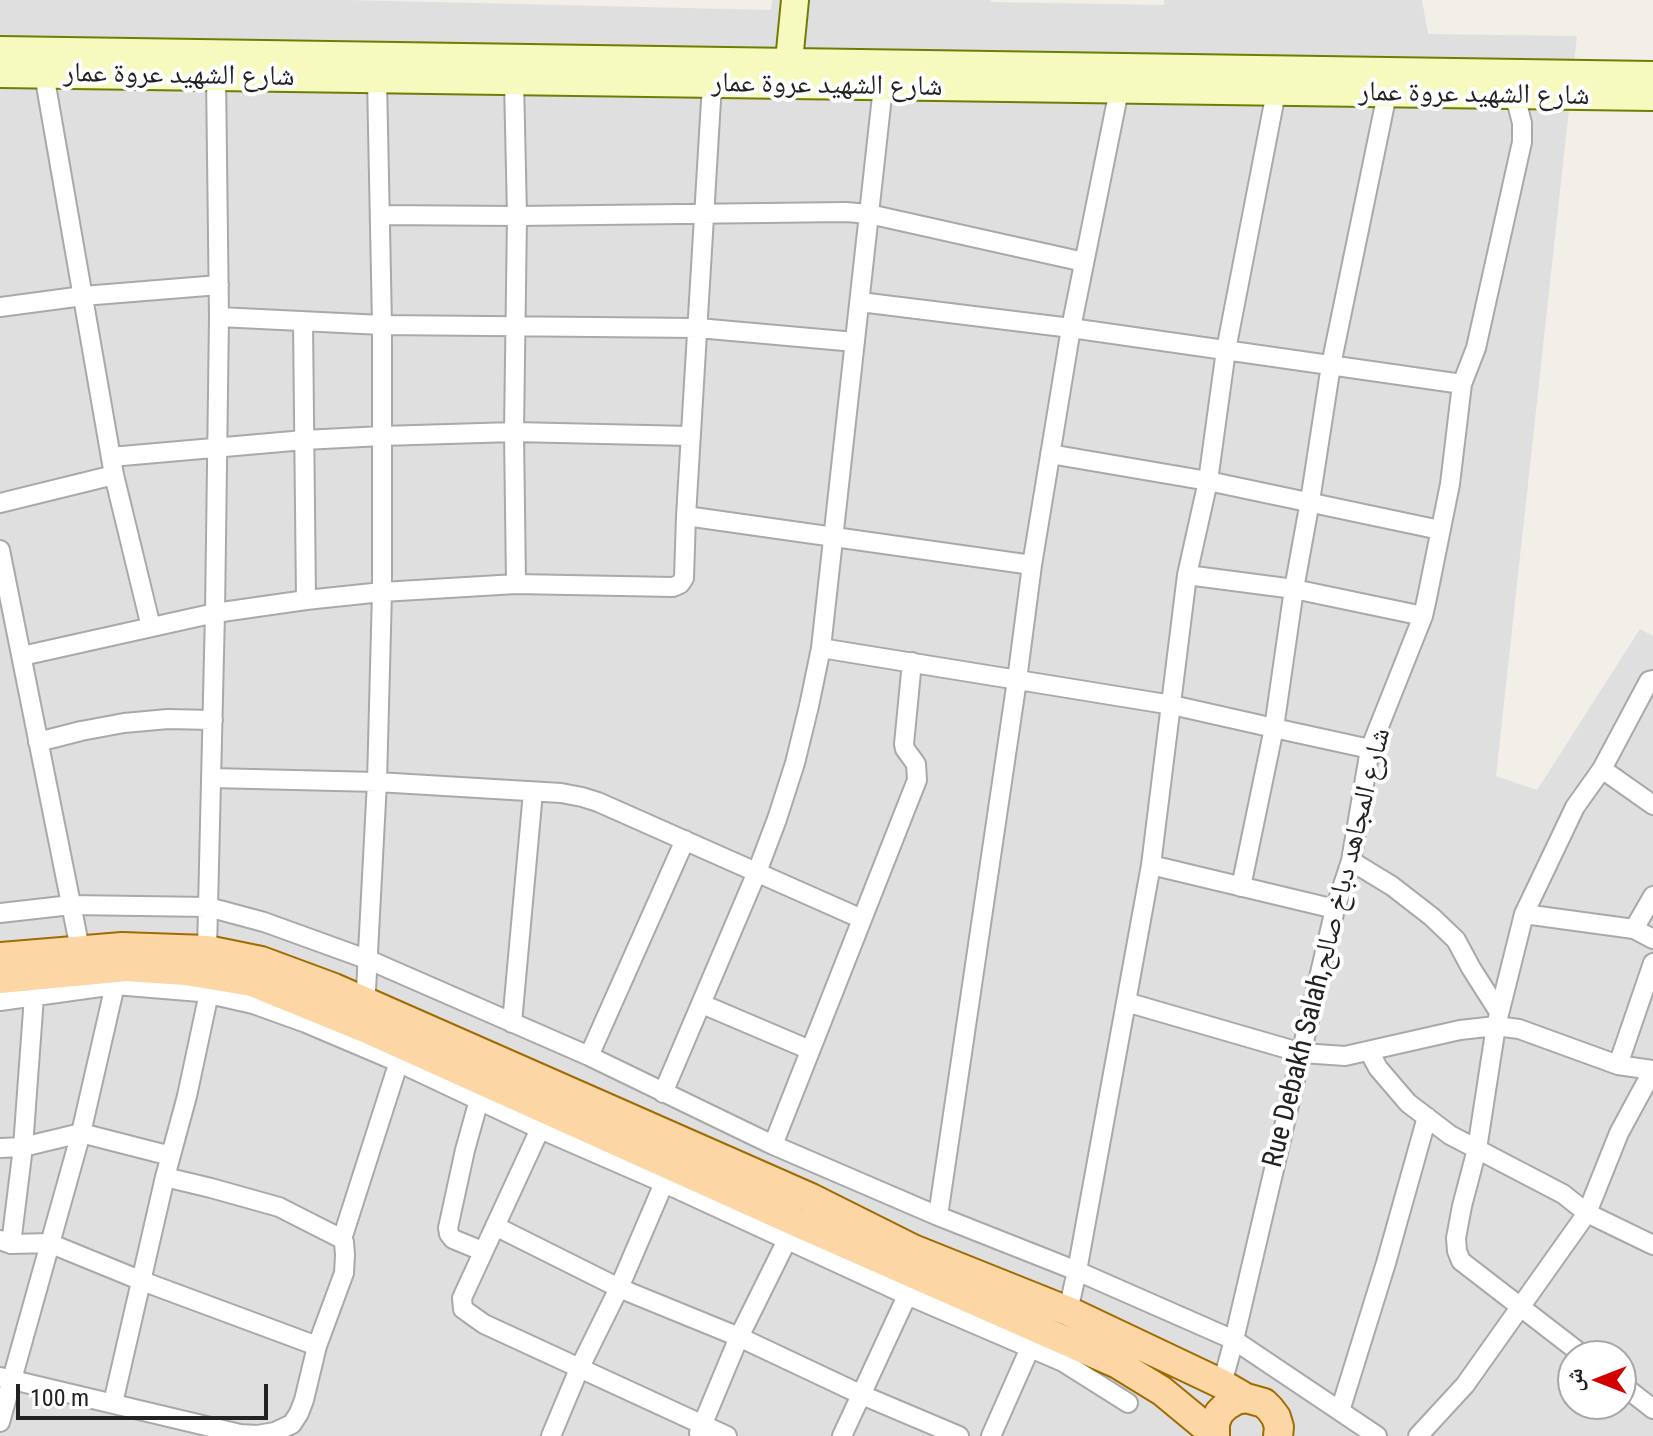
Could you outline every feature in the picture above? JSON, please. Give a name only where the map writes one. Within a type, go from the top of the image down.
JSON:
[{"type":"main road","points":[[0,957],[122,947],[207,950],[261,961],[365,1014],[405,1044],[792,1231],[1034,1339],[1118,1364],[1162,1391],[1214,1435]]},
{"type":"main road","points":[[0,979],[126,967],[186,971],[252,982],[365,1014]]},
{"type":"main road","points":[[405,1044],[811,1198],[913,1249],[1068,1311],[1246,1398],[1264,1403],[1283,1430]]},
{"type":"main road","points":[[1162,1391],[1183,1436]]},
{"type":"main road","points":[[1214,1435],[1219,1413],[1236,1400],[1246,1398]]},
{"type":"street","points":[[789,61],[795,0]]},
{"type":"street","name":"شارع الشهيد عروة عمار","points":[[0,50],[1653,75]]},
{"type":"street","name":"شارع الشهيد عروة عمار","points":[[0,74],[1653,97]]},
{"type":"street","points":[[44,74],[113,466],[151,627]]},
{"type":"street","points":[[207,950],[219,317],[216,76]]},
{"type":"street","points":[[365,1014],[377,782],[382,592],[382,325],[377,79]]},
{"type":"street","points":[[514,80],[517,216],[514,432],[516,584]]},
{"type":"street","points":[[22,656],[215,613],[306,600],[516,584],[677,586],[684,578],[712,84]]},
{"type":"street","points":[[663,1093],[777,819],[809,706],[821,648],[883,87]]},
{"type":"street","points":[[938,1216],[1032,565],[1071,328],[1119,90]]},
{"type":"street","points":[[1068,1311],[1151,865],[1187,575],[1208,481],[1226,350],[1276,92]]},
{"type":"street","points":[[1241,887],[1274,728],[1331,365],[1387,94]]},
{"type":"street","name":"Rue Debakh Salah,شارع المجاهد دباخ صالح","points":[[1222,1384],[1335,909],[1351,861],[1370,749],[1423,616],[1450,484],[1462,384],[1476,348],[1522,142],[1520,114],[1511,95]]},
{"type":"street","points":[[380,215],[869,214],[1084,262]]},
{"type":"street","points":[[0,307],[83,296],[219,285]]},
{"type":"street","points":[[860,302],[1071,328],[1462,384]]},
{"type":"street","points":[[219,317],[382,325],[698,328],[855,342]]},
{"type":"street","points":[[303,323],[306,600]]},
{"type":"street","points":[[0,503],[113,466],[216,447],[382,436],[514,432],[691,436]]},
{"type":"street","points":[[1050,454],[1208,481],[1440,530]]},
{"type":"street","points":[[686,516],[1032,565]]},
{"type":"street","points":[[0,550],[80,949]]},
{"type":"street","points":[[1187,575],[1294,589],[1423,616]]},
{"type":"street","points":[[821,648],[1172,705],[1370,749]]},
{"type":"street","points":[[773,1145],[917,780],[916,764],[904,744],[912,662]]},
{"type":"street","points":[[1563,1340],[1461,1261],[1456,1238],[1477,1149],[1498,1019],[1524,914],[1575,807],[1602,769],[1649,681],[1653,680]]},
{"type":"street","points":[[38,742],[124,723],[168,719],[213,720]]},
{"type":"street","points":[[1602,769],[1653,805]]},
{"type":"street","points":[[212,778],[377,782],[582,797],[862,919]]},
{"type":"street","points":[[512,1023],[533,792]]},
{"type":"street","points":[[589,1056],[685,840]]},
{"type":"street","points":[[1351,861],[1392,886],[1456,940],[1498,1019],[1618,1065],[1653,1070],[1619,1133],[1587,1213],[1465,1385],[1418,1436]]},
{"type":"street","points":[[1151,865],[1335,909]]},
{"type":"street","points":[[1634,929],[1653,896]]},
{"type":"street","points":[[0,913],[71,905],[208,907],[264,922],[369,960],[589,1056],[773,1145],[1234,1340],[1377,1436]]},
{"type":"street","points":[[1524,914],[1634,929],[1653,939]]},
{"type":"street","points":[[1618,1065],[1653,963]]},
{"type":"street","points":[[0,1422],[7,1378],[81,1133],[115,985]]},
{"type":"street","points":[[0,1001],[115,985],[209,993],[306,1023],[405,1044],[479,1100],[664,1183],[792,1231],[739,1337],[700,1430]]},
{"type":"street","points":[[113,1403],[209,993]]},
{"type":"street","points":[[34,997],[23,1147],[6,1242],[49,1243],[317,1346]]},
{"type":"street","points":[[1126,1002],[1302,1053],[1345,1056],[1498,1019]]},
{"type":"street","points":[[702,1004],[810,1050]]},
{"type":"street","points":[[7,1378],[240,1434],[275,1432],[292,1424],[299,1413],[317,1346],[344,1273],[342,1239],[405,1044]]},
{"type":"street","points":[[1369,1051],[1378,1068],[1408,1103],[1450,1135],[1563,1194],[1587,1213],[1653,1245]]},
{"type":"street","points":[[479,1100],[448,1228],[453,1239],[482,1251]]},
{"type":"street","points":[[1340,1411],[1427,1117]]},
{"type":"street","points":[[540,1129],[482,1251],[462,1298],[463,1309],[484,1324],[700,1430],[727,1436]]},
{"type":"street","points":[[0,1148],[23,1147],[81,1133],[163,1154],[171,1152]]},
{"type":"street","points":[[165,1177],[279,1207],[342,1239]]},
{"type":"street","points":[[551,1436],[664,1183]]},
{"type":"street","points":[[495,1226],[619,1288],[739,1337],[862,1395],[959,1436]]},
{"type":"street","points":[[842,1436],[912,1285]]},
{"type":"street","points":[[991,1436],[1034,1339],[1063,1362],[1128,1403]]},
{"type":"street","points":[[1637,1396],[1653,1409]]},
{"type":"shaded area","points":[[0,0],[348,0],[771,10],[772,0],[990,0],[1164,5],[1164,0],[1422,0],[1428,34],[1577,36],[1496,776],[1537,790],[1640,629],[1653,636],[1653,1436],[0,1436]]}]
